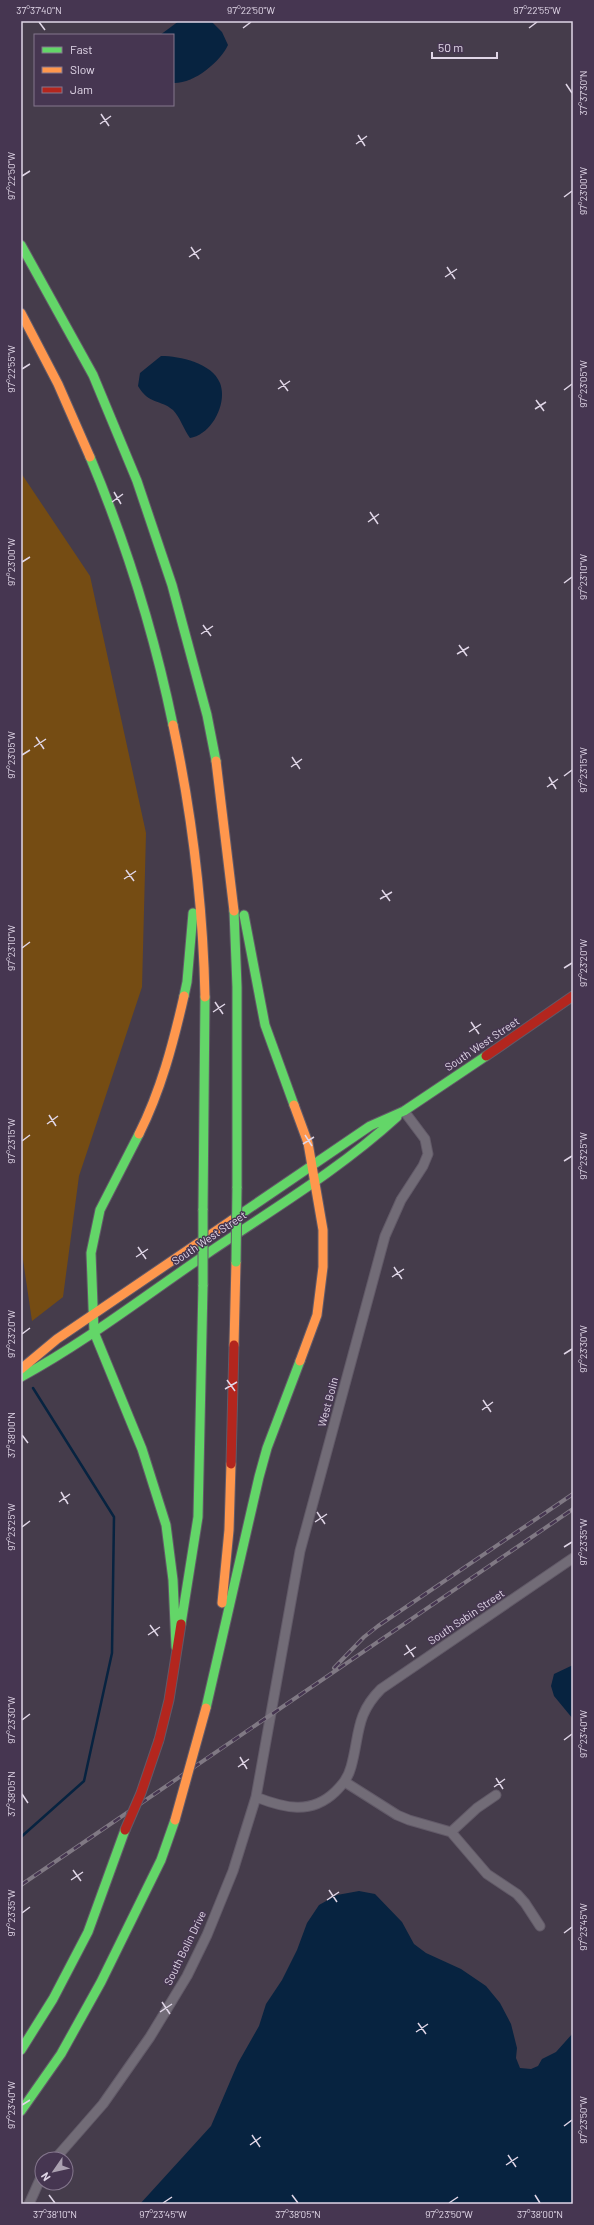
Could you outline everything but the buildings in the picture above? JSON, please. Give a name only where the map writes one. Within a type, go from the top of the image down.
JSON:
[{"type":"main road","points":[[21,246],[93,375],[137,481],[172,585],[206,708],[240,883]]},
{"type":"main road","points":[[21,313],[40,348],[81,434],[135,576],[150,626],[173,720],[183,770],[193,840],[202,925],[205,994],[203,1286],[198,1517],[176,1647],[169,1700],[159,1740],[88,1932],[53,1999],[21,2050]]},
{"type":"main road","points":[[218,1652],[229,1530],[237,1188],[236,941],[233,896],[219,778]]},
{"type":"main road","points":[[176,1647],[169,1546],[160,1501],[142,1449],[94,1332],[92,1315],[91,1253],[100,1210],[126,1162],[159,1090],[170,1056],[182,1009],[191,949],[193,840]]},
{"type":"main road","points":[[21,2111],[61,2054],[104,1976],[161,1860],[175,1820],[206,1708],[267,1448],[317,1314],[323,1267],[323,1230],[319,1200],[314,1182],[308,1143],[265,1024],[246,932],[242,897]]},
{"type":"main road","name":"South West Street","points":[[21,1377],[42,1366],[94,1332],[314,1182],[378,1135],[404,1111],[573,996]]},
{"type":"main road","name":"South West Street","points":[[21,1369],[56,1339],[312,1165],[370,1126],[404,1111]]},
{"type":"street","name":"West Bolin","points":[[269,1716],[300,1551],[385,1236],[401,1200],[423,1166],[428,1154],[425,1139],[404,1111]]},
{"type":"street","name":"South Sabin Street","points":[[256,1797],[286,1807],[307,1808],[322,1802],[345,1782],[351,1768],[358,1726],[374,1697],[381,1689],[573,1558]]},
{"type":"street","name":"South Bolin Drive","points":[[62,2151],[114,2089],[150,2037],[187,1976],[207,1935],[233,1871],[256,1797],[269,1716]]},
{"type":"street","points":[[345,1782],[403,1817],[451,1832],[487,1874],[517,1894],[525,1903],[540,1926]]},
{"type":"street","points":[[451,1832],[477,1808],[496,1795]]},
{"type":"street","points":[[29,2204],[35,2191]]},
{"type":"shaded area","points":[[21,473],[90,576],[146,833],[142,987],[79,1176],[63,1297],[32,1321],[21,1246]]},
{"type":"water","points":[[179,21],[211,21],[222,32],[228,45],[213,65],[198,76],[189,80],[174,83],[174,34],[161,34]]},
{"type":"water","points":[[161,356],[177,357],[195,362],[210,370],[220,383],[222,400],[220,409],[211,425],[198,436],[190,438],[173,410],[164,404],[150,399],[138,386],[140,373]]},
{"type":"water","points":[[573,1665],[573,1719],[554,1696],[551,1686],[554,1674]]},
{"type":"water","points":[[359,1891],[375,1894],[402,1922],[414,1944],[426,1953],[461,1969],[486,1986],[500,2003],[511,2024],[517,2048],[516,2058],[520,2068],[531,2069],[538,2066],[542,2059],[556,2052],[573,2033],[573,2204],[140,2204],[211,2126],[238,2063],[259,2026],[266,2004],[282,1980],[297,1950],[307,1923],[319,1905],[337,1895]]},
{"type":"waterway","points":[[21,1837],[84,1781],[112,1653],[114,1517],[33,1388]]},
{"type":"railway","points":[[334,1668],[364,1637],[378,1626],[573,1494]]},
{"type":"railway","points":[[21,1885],[573,1509]]},
{"type":"traffic: fast","points":[[21,245],[93,375],[137,481],[172,585],[207,715],[216,761]]},
{"type":"traffic: fast","points":[[90,457],[103,489],[138,589],[157,656],[173,725]]},
{"type":"traffic: fast","points":[[234,911],[237,987],[237,1188]]},
{"type":"traffic: fast","points":[[184,996],[187,982],[193,913]]},
{"type":"traffic: fast","points":[[244,915],[265,1025],[294,1105]]},
{"type":"traffic: fast","points":[[203,1210],[205,997]]},
{"type":"traffic: fast","points":[[232,1220],[370,1126],[404,1111],[486,1056]]},
{"type":"traffic: fast","points":[[21,1377],[93,1333],[208,1253],[329,1172],[397,1117]]},
{"type":"traffic: fast","points":[[139,1134],[100,1210],[91,1253],[94,1332],[142,1449],[166,1525],[173,1580],[176,1647]]},
{"type":"traffic: fast","points":[[236,1262],[237,1188]]},
{"type":"traffic: fast","points":[[203,1210],[203,1285]]},
{"type":"traffic: fast","points":[[181,1624],[198,1517],[203,1285]]},
{"type":"traffic: fast","points":[[206,1708],[259,1477],[267,1448],[300,1361]]},
{"type":"traffic: fast","points":[[21,2111],[61,2054],[101,1982],[161,1860],[175,1820]]},
{"type":"traffic: fast","points":[[21,2050],[53,1999],[88,1932],[125,1830]]},
{"type":"traffic: slow","points":[[21,313],[58,384],[90,457]]},
{"type":"traffic: slow","points":[[173,725],[191,826],[202,928],[205,997]]},
{"type":"traffic: slow","points":[[216,761],[234,911]]},
{"type":"traffic: slow","points":[[139,1134],[154,1101],[166,1066],[184,996]]},
{"type":"traffic: slow","points":[[294,1105],[308,1143],[323,1230],[323,1267],[317,1315],[300,1361]]},
{"type":"traffic: slow","points":[[21,1369],[57,1339],[232,1220]]},
{"type":"traffic: slow","points":[[234,1345],[236,1262]]},
{"type":"traffic: slow","points":[[222,1603],[229,1530],[231,1464]]},
{"type":"traffic: slow","points":[[175,1820],[206,1708]]},
{"type":"traffic: jam","points":[[486,1056],[573,996]]},
{"type":"traffic: jam","points":[[231,1464],[234,1345]]},
{"type":"traffic: jam","points":[[159,1740],[169,1700],[181,1624]]},
{"type":"traffic: jam","points":[[125,1830],[141,1793],[159,1740]]}]
